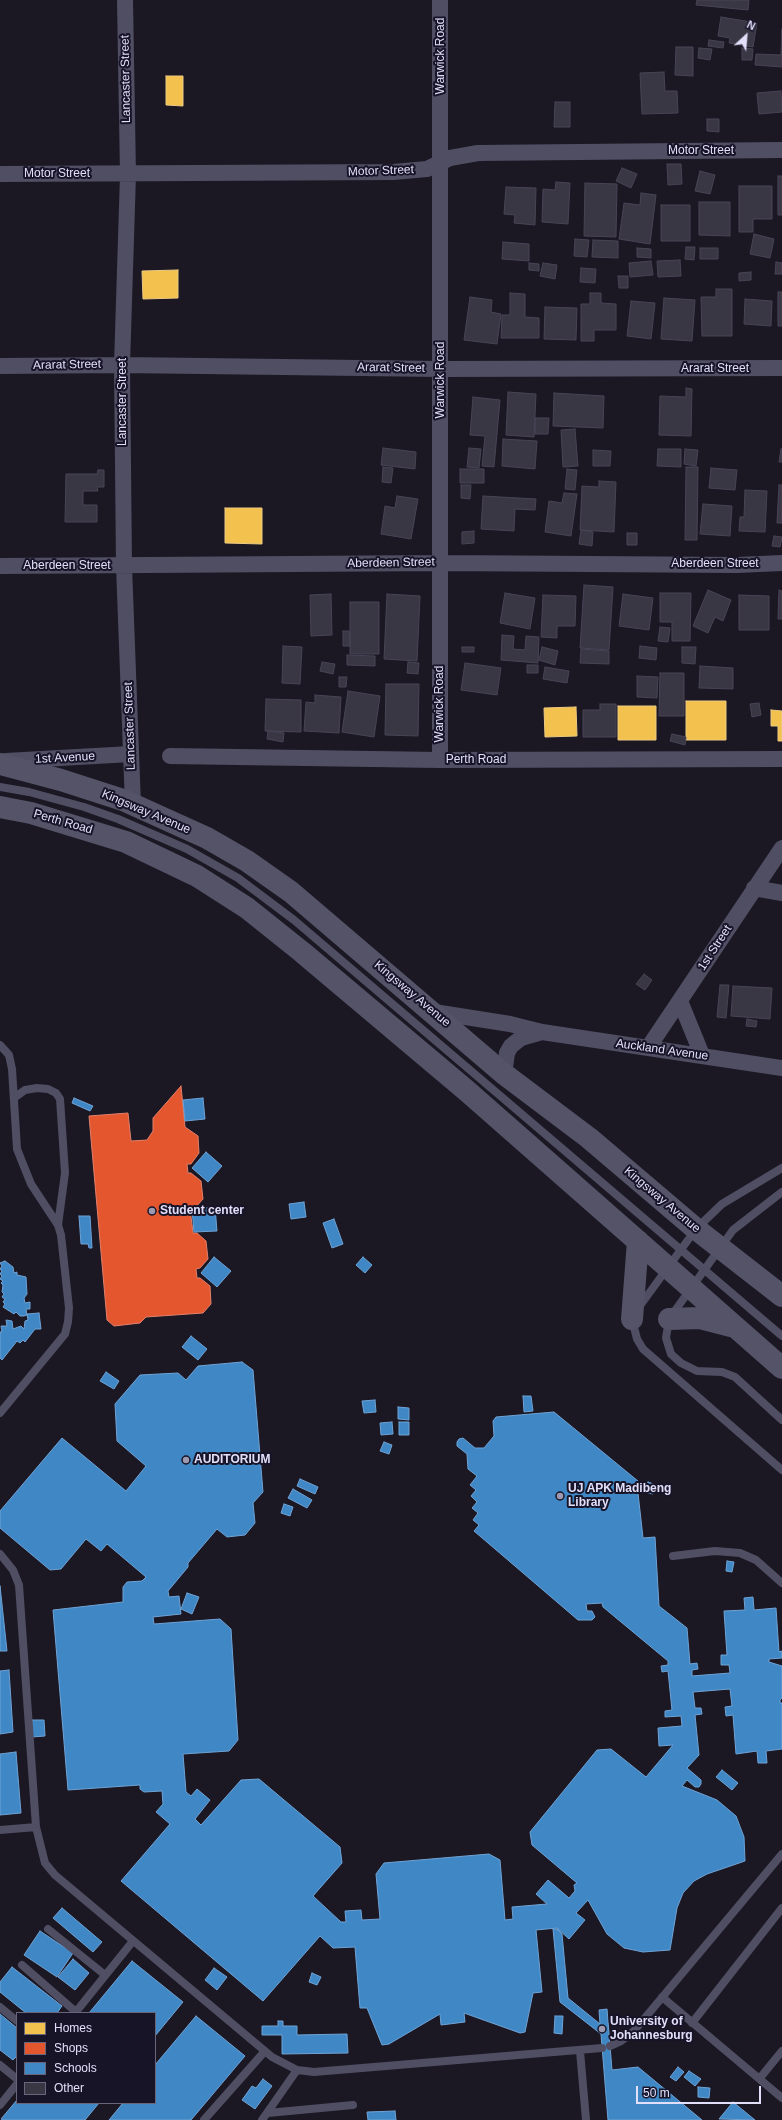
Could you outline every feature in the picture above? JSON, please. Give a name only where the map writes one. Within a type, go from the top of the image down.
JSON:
[{"type":"main road","name":"Kingsway Avenue","points":[[0,763],[61,780],[123,800],[200,835],[254,865],[291,892],[434,1012],[504,1074],[589,1138],[696,1229],[782,1296]]},
{"type":"main road","name":"Perth Road","points":[[0,807],[31,812],[126,842],[197,876],[226,893],[275,929],[467,1091],[638,1241]]},
{"type":"main road","points":[[638,1241],[782,1368]]},
{"type":"main road","points":[[632,1319],[638,1241]]},
{"type":"main road","points":[[669,1319],[700,1318],[734,1326]]},
{"type":"street","name":"Lancaster Street","points":[[125,0],[128,175],[122,365],[124,566],[133,805]]},
{"type":"street","name":"Warwick Road","points":[[440,0],[442,162],[440,760]]},
{"type":"street","name":"Motor Street","points":[[0,174],[128,175],[392,172],[427,169],[461,154],[478,152],[782,150]]},
{"type":"street","name":"Ararat Street","points":[[0,366],[122,365],[441,369],[782,368]]},
{"type":"street","name":"Aberdeen Street","points":[[0,566],[441,563],[737,565],[782,562]]},
{"type":"street","name":"1st Avenue","points":[[0,763],[131,754]]},
{"type":"street","name":"Perth Road","points":[[170,756],[440,760],[782,759]]},
{"type":"street","name":"1st Street","points":[[648,1048],[782,848]]},
{"type":"street","points":[[754,888],[782,893]]},
{"type":"street","points":[[680,1002],[702,1055]]},
{"type":"street","name":"Auckland Avenue","points":[[434,1012],[510,1024],[542,1032],[782,1068]]},
{"type":"street","name":"Auckland Avenue","points":[[504,1074],[507,1052],[511,1046],[521,1038],[542,1032]]},
{"type":"lane","points":[[0,788],[42,796],[118,819],[187,849],[238,878],[294,920],[782,1336]]},
{"type":"lane","points":[[0,1045],[9,1055],[12,1069],[17,1149],[31,1184],[58,1225],[62,1235],[68,1308],[68,1322],[65,1334],[0,1412]]},
{"type":"lane","points":[[14,1098],[25,1090],[48,1088],[56,1093],[60,1099],[65,1173],[58,1225]]},
{"type":"lane","points":[[782,1168],[722,1204],[696,1229],[639,1307],[632,1319],[636,1339],[643,1349],[782,1470]]},
{"type":"lane","points":[[782,1192],[745,1219],[733,1230],[669,1319],[666,1338],[671,1354],[690,1368],[697,1371],[722,1372],[735,1377],[782,1420]]},
{"type":"lane","points":[[673,1556],[714,1551],[740,1553],[756,1560],[782,1583]]},
{"type":"lane","points":[[0,1554],[13,1570],[19,1585],[36,1827],[45,1863],[55,1875],[265,2051],[284,2065],[297,2070],[314,2072],[580,2051],[606,2047],[621,2041],[634,2031],[782,1854]]},
{"type":"lane","points":[[0,1830],[36,1827]]},
{"type":"lane","points":[[692,2023],[782,1908]]},
{"type":"lane","points":[[48,1928],[105,1975]]},
{"type":"lane","points":[[22,1965],[75,2012],[133,1941]]},
{"type":"lane","points":[[662,1997],[782,2098]]},
{"type":"lane","points":[[0,2007],[16,2020]]},
{"type":"lane","points":[[204,2120],[265,2051]]},
{"type":"lane","points":[[580,2051],[586,2120]]},
{"type":"lane","points":[[760,2078],[782,2051]]},
{"type":"lane","points":[[0,2065],[16,2078]]},
{"type":"lane","points":[[262,2120],[297,2070]]},
{"type":"lane","points":[[0,2105],[16,2085]]},
{"type":"lane","points":[[268,2113],[353,2105]]},
{"type":"building: Homes","points":[[166,76],[183,76],[183,106],[166,105]]},
{"type":"building: Homes","points":[[178,270],[178,298],[143,299],[142,271]]},
{"type":"building: Homes","points":[[225,508],[262,508],[262,544],[225,543]]},
{"type":"building: Homes","points":[[686,701],[726,701],[726,740],[686,740]]},
{"type":"building: Homes","points":[[618,706],[656,706],[656,740],[618,740]]},
{"type":"building: Homes","points":[[576,707],[577,736],[545,737],[544,708]]},
{"type":"building: Homes","points":[[771,710],[782,711],[782,741],[778,741],[778,726],[771,726]]},
{"type":"building: Shops","points":[[181,1086],[185,1127],[198,1136],[199,1153],[191,1164],[187,1164],[188,1173],[191,1173],[201,1181],[203,1199],[195,1208],[190,1208],[193,1233],[197,1233],[206,1241],[208,1259],[200,1268],[196,1269],[197,1278],[200,1278],[210,1286],[211,1304],[203,1313],[146,1317],[140,1323],[114,1326],[107,1320],[89,1116],[128,1113],[131,1141],[147,1140],[153,1131],[153,1118]]},
{"type":"building: Schools","points":[[74,1098],[93,1106],[90,1111],[72,1103]]},
{"type":"building: Schools","points":[[203,1098],[205,1119],[185,1121],[183,1100]]},
{"type":"building: Schools","points":[[206,1152],[222,1166],[208,1182],[192,1168]]},
{"type":"building: Schools","points":[[304,1202],[306,1217],[291,1219],[289,1204]]},
{"type":"building: Schools","points":[[215,1207],[217,1231],[194,1232],[192,1209]]},
{"type":"building: Schools","points":[[79,1216],[90,1216],[92,1248],[89,1248],[88,1244],[81,1244]]},
{"type":"building: Schools","points":[[334,1219],[343,1244],[332,1248],[323,1223]]},
{"type":"building: Schools","points":[[214,1257],[231,1271],[217,1287],[201,1273]]},
{"type":"building: Schools","points":[[363,1257],[372,1265],[365,1273],[356,1265]]},
{"type":"building: Schools","points":[[5,1261],[13,1267],[14,1273],[17,1272],[17,1275],[26,1277],[27,1294],[24,1298],[25,1303],[30,1302],[30,1309],[26,1309],[27,1315],[20,1316],[16,1312],[14,1314],[3,1307],[5,1304],[3,1302],[5,1299],[2,1297],[4,1294],[2,1292],[3,1285],[1,1283],[3,1281],[0,1279],[2,1276],[0,1274],[2,1271],[0,1269],[2,1266],[0,1263]]},
{"type":"building: Schools","points":[[39,1313],[41,1329],[35,1329],[25,1342],[23,1340],[20,1343],[17,1341],[2,1360],[0,1358],[1,1326],[7,1326],[6,1320],[12,1321],[13,1329],[21,1326],[24,1329],[25,1321],[28,1320],[27,1314]]},
{"type":"building: Schools","points":[[191,1336],[207,1349],[198,1360],[182,1347]]},
{"type":"building: Schools","points":[[242,1362],[253,1370],[263,1492],[253,1503],[255,1523],[245,1535],[227,1537],[217,1529],[188,1563],[188,1567],[168,1591],[169,1597],[179,1596],[181,1614],[153,1617],[154,1624],[220,1619],[231,1629],[238,1740],[229,1751],[183,1754],[186,1792],[191,1796],[197,1789],[210,1800],[195,1819],[201,1825],[241,1780],[259,1779],[340,1847],[342,1863],[313,1896],[341,1922],[346,1922],[345,1911],[361,1910],[362,1920],[380,1919],[376,1874],[384,1863],[489,1854],[500,1860],[505,1920],[513,1919],[512,1907],[547,1904],[536,1894],[548,1880],[569,1898],[575,1891],[574,1885],[577,1883],[532,1845],[530,1832],[597,1750],[611,1749],[646,1777],[673,1745],[659,1746],[658,1728],[682,1726],[681,1716],[665,1717],[665,1711],[672,1710],[668,1671],[662,1672],[661,1666],[668,1665],[668,1661],[603,1607],[602,1603],[586,1604],[587,1611],[592,1611],[595,1617],[592,1620],[578,1620],[474,1531],[479,1525],[473,1520],[478,1513],[472,1508],[477,1502],[471,1496],[476,1490],[470,1485],[477,1476],[468,1469],[467,1454],[457,1446],[459,1439],[463,1438],[475,1448],[484,1448],[494,1436],[493,1421],[496,1417],[554,1412],[644,1486],[638,1493],[643,1538],[655,1537],[659,1606],[687,1628],[690,1664],[697,1663],[698,1669],[692,1670],[692,1676],[730,1673],[729,1665],[721,1665],[721,1655],[727,1655],[724,1611],[745,1610],[744,1598],[753,1597],[754,1610],[776,1608],[779,1652],[782,1651],[782,1658],[769,1659],[769,1662],[782,1666],[782,1698],[780,1703],[782,1703],[782,1749],[766,1751],[767,1763],[758,1763],[757,1751],[736,1754],[733,1715],[726,1716],[725,1707],[732,1706],[730,1689],[693,1692],[695,1708],[701,1708],[702,1714],[695,1715],[699,1755],[687,1768],[701,1780],[701,1784],[699,1787],[695,1787],[687,1780],[682,1786],[717,1800],[736,1816],[744,1837],[745,1861],[707,1874],[694,1881],[683,1893],[677,1908],[670,1950],[643,1952],[624,1948],[607,1934],[588,1900],[576,1913],[585,1920],[569,1939],[557,1928],[536,1930],[542,1992],[533,1993],[525,2032],[520,2033],[464,2013],[465,2022],[441,2025],[440,2014],[389,2044],[382,2045],[367,2008],[360,2008],[355,1947],[333,1948],[320,1936],[263,2001],[121,1881],[170,1824],[156,1812],[163,1804],[162,1791],[144,1792],[140,1789],[140,1785],[68,1790],[53,1610],[123,1602],[123,1587],[127,1582],[142,1581],[146,1577],[107,1544],[101,1551],[86,1539],[61,1569],[50,1570],[0,1528],[0,1511],[62,1438],[126,1491],[146,1466],[117,1441],[115,1404],[140,1375],[178,1373],[186,1380],[198,1366]]},
{"type":"building: Schools","points":[[106,1372],[119,1381],[114,1389],[100,1381]]},
{"type":"building: Schools","points":[[523,1396],[531,1396],[533,1411],[524,1412]]},
{"type":"building: Schools","points":[[375,1400],[376,1412],[364,1413],[362,1401]]},
{"type":"building: Schools","points":[[398,1407],[409,1408],[409,1420],[398,1419]]},
{"type":"building: Schools","points":[[392,1422],[393,1434],[381,1435],[380,1423]]},
{"type":"building: Schools","points":[[399,1422],[409,1422],[409,1435],[399,1435]]},
{"type":"building: Schools","points":[[384,1442],[392,1445],[389,1454],[380,1451]]},
{"type":"building: Schools","points":[[300,1479],[318,1487],[315,1494],[297,1486]]},
{"type":"building: Schools","points":[[648,1482],[656,1485],[653,1494],[644,1492]]},
{"type":"building: Schools","points":[[293,1489],[312,1500],[307,1508],[288,1498]]},
{"type":"building: Schools","points":[[284,1504],[293,1507],[290,1516],[281,1513]]},
{"type":"building: Schools","points":[[727,1561],[734,1562],[732,1572],[726,1571]]},
{"type":"building: Schools","points":[[0,1586],[7,1651],[0,1651]]},
{"type":"building: Schools","points":[[187,1593],[199,1597],[192,1614],[181,1609]]},
{"type":"building: Schools","points":[[9,1670],[13,1732],[0,1734],[0,1671]]},
{"type":"building: Schools","points":[[32,1720],[44,1720],[45,1736],[32,1737]]},
{"type":"building: Schools","points":[[16,1752],[21,1813],[0,1815],[0,1754]]},
{"type":"building: Schools","points":[[722,1770],[738,1783],[732,1790],[716,1777]]},
{"type":"building: Schools","points":[[62,1908],[102,1942],[93,1952],[53,1918]]},
{"type":"building: Schools","name":"University of Johannesburg","points":[[553,1929],[557,1929],[562,1934],[568,1998],[600,2024],[599,2010],[607,2009],[612,2070],[638,2067],[702,2120],[608,2120],[601,2034],[560,2002]]},
{"type":"building: Schools","points":[[40,1931],[73,1953],[57,1977],[24,1955]]},
{"type":"building: Schools","points":[[73,1959],[89,1973],[75,1990],[58,1977]]},
{"type":"building: Schools","points":[[132,1961],[183,2002],[156,2035],[156,2012],[90,2012]]},
{"type":"building: Schools","points":[[12,1967],[62,2006],[58,2012],[25,2012],[0,1992],[0,1982]]},
{"type":"building: Schools","points":[[214,1968],[227,1977],[217,1990],[205,1980]]},
{"type":"building: Schools","points":[[312,1973],[321,1977],[317,1985],[309,1982]]},
{"type":"building: Schools","points":[[0,2014],[16,2027],[16,2057],[13,2060],[0,2050]]},
{"type":"building: Schools","points":[[196,2016],[245,2056],[191,2120],[109,2120],[122,2104],[156,2104],[156,2064]]},
{"type":"building: Schools","points":[[555,2016],[563,2016],[562,2034],[554,2033]]},
{"type":"building: Schools","points":[[278,2021],[283,2021],[283,2026],[297,2026],[297,2035],[347,2034],[348,2053],[282,2054],[282,2035],[262,2035],[262,2026],[278,2026]]},
{"type":"building: Schools","points":[[678,2067],[684,2072],[676,2081],[670,2077]]},
{"type":"building: Schools","points":[[689,2071],[701,2079],[695,2086],[684,2077]]},
{"type":"building: Schools","points":[[263,2079],[272,2086],[255,2109],[242,2100],[252,2086],[256,2088]]},
{"type":"building: Schools","points":[[698,2087],[710,2088],[709,2098],[698,2097]]},
{"type":"building: Schools","points":[[16,2101],[16,2104],[98,2104],[85,2120],[1,2119]]},
{"type":"building: Schools","points":[[733,2102],[755,2120],[719,2119]]},
{"type":"building: Schools","points":[[395,2111],[396,2120],[368,2120],[367,2112]]},
{"type":"building: Other","points":[[697,0],[749,0],[748,10],[696,5]]},
{"type":"building: Other","points":[[721,17],[757,23],[753,47],[729,43],[730,38],[718,36]]},
{"type":"building: Other","points":[[782,29],[782,67],[755,65],[756,54],[781,55]]},
{"type":"building: Other","points":[[709,40],[724,42],[723,48],[708,46]]},
{"type":"building: Other","points":[[676,47],[693,47],[693,76],[675,75]]},
{"type":"building: Other","points":[[699,48],[712,49],[710,60],[698,58]]},
{"type":"building: Other","points":[[742,48],[753,49],[752,60],[742,60]]},
{"type":"building: Other","points":[[664,72],[665,91],[677,91],[678,113],[642,114],[640,73]]},
{"type":"building: Other","points":[[781,91],[782,112],[759,114],[757,93]]},
{"type":"building: Other","points":[[555,102],[570,102],[570,127],[554,127]]},
{"type":"building: Other","points":[[707,119],[719,119],[719,132],[707,131]]},
{"type":"building: Other","points":[[667,164],[681,164],[682,184],[668,185]]},
{"type":"building: Other","points":[[622,168],[637,174],[631,188],[616,181]]},
{"type":"building: Other","points":[[700,171],[715,175],[710,194],[695,191]]},
{"type":"building: Other","points":[[778,176],[782,176],[782,215],[778,215]]},
{"type":"building: Other","points":[[556,182],[570,183],[568,224],[542,222],[543,189],[555,190]]},
{"type":"building: Other","points":[[585,183],[617,184],[616,237],[584,236]]},
{"type":"building: Other","points":[[739,186],[772,186],[772,219],[753,219],[753,232],[739,232]]},
{"type":"building: Other","points":[[506,187],[536,188],[535,225],[514,223],[515,215],[504,214]]},
{"type":"building: Other","points":[[641,193],[656,195],[650,244],[619,239],[624,203],[640,205]]},
{"type":"building: Other","points":[[699,202],[730,202],[730,236],[699,235]]},
{"type":"building: Other","points":[[661,205],[690,205],[690,241],[661,241]]},
{"type":"building: Other","points":[[754,234],[774,239],[770,258],[750,254]]},
{"type":"building: Other","points":[[575,239],[589,240],[587,257],[574,256]]},
{"type":"building: Other","points":[[593,240],[618,241],[618,258],[592,257]]},
{"type":"building: Other","points":[[503,242],[529,244],[529,261],[502,259]]},
{"type":"building: Other","points":[[686,247],[695,247],[694,260],[685,259]]},
{"type":"building: Other","points":[[637,248],[651,249],[651,258],[637,257]]},
{"type":"building: Other","points":[[700,248],[718,248],[718,259],[700,259]]},
{"type":"building: Other","points":[[680,260],[681,276],[658,277],[657,261]]},
{"type":"building: Other","points":[[651,261],[653,275],[630,277],[629,263]]},
{"type":"building: Other","points":[[776,262],[782,263],[782,274],[775,274]]},
{"type":"building: Other","points":[[529,263],[539,264],[539,271],[529,270]]},
{"type":"building: Other","points":[[543,263],[557,265],[555,279],[540,276]]},
{"type":"building: Other","points":[[581,268],[596,269],[595,283],[580,282]]},
{"type":"building: Other","points":[[751,272],[751,280],[739,281],[739,273]]},
{"type":"building: Other","points":[[618,276],[628,276],[628,288],[619,288]]},
{"type":"building: Other","points":[[716,289],[732,289],[732,336],[702,336],[701,297],[716,297]]},
{"type":"building: Other","points":[[778,292],[782,292],[782,326],[778,326]]},
{"type":"building: Other","points":[[510,293],[525,294],[525,317],[539,318],[539,338],[501,338],[502,315],[510,315]]},
{"type":"building: Other","points":[[590,293],[601,293],[601,303],[616,304],[616,330],[594,330],[594,341],[581,341],[581,304],[590,304]]},
{"type":"building: Other","points":[[470,297],[492,300],[491,312],[501,314],[497,344],[464,340]]},
{"type":"building: Other","points":[[664,298],[695,300],[692,341],[661,339]]},
{"type":"building: Other","points":[[745,299],[772,301],[771,326],[744,324]]},
{"type":"building: Other","points":[[631,301],[655,303],[651,339],[627,336]]},
{"type":"building: Other","points":[[545,307],[577,308],[576,340],[544,339]]},
{"type":"building: Other","points":[[686,388],[692,389],[691,436],[659,435],[660,396],[686,397]]},
{"type":"building: Other","points":[[508,392],[536,394],[534,437],[506,435]]},
{"type":"building: Other","points":[[554,393],[604,396],[603,428],[553,426]]},
{"type":"building: Other","points":[[473,397],[500,400],[494,467],[482,466],[485,436],[470,435]]},
{"type":"building: Other","points":[[535,418],[549,418],[548,434],[535,434]]},
{"type":"building: Other","points":[[575,429],[578,466],[563,467],[561,430]]},
{"type":"building: Other","points":[[503,439],[537,441],[535,469],[502,466]]},
{"type":"building: Other","points":[[383,448],[416,452],[415,469],[381,465]]},
{"type":"building: Other","points":[[469,448],[481,449],[479,468],[467,467]]},
{"type":"building: Other","points":[[658,449],[681,449],[681,467],[657,466]]},
{"type":"building: Other","points":[[685,449],[698,450],[696,466],[684,464]]},
{"type":"building: Other","points":[[781,449],[782,462],[779,462]]},
{"type":"building: Other","points":[[593,450],[611,451],[610,466],[593,466]]},
{"type":"building: Other","points":[[383,467],[393,468],[391,483],[382,482]]},
{"type":"building: Other","points":[[686,467],[698,467],[697,540],[685,540]]},
{"type":"building: Other","points":[[711,468],[737,470],[735,490],[709,488]]},
{"type":"building: Other","points":[[460,469],[484,469],[484,483],[460,483]]},
{"type":"building: Other","points":[[567,469],[577,470],[575,490],[565,489]]},
{"type":"building: Other","points":[[98,470],[104,470],[104,487],[97,487],[98,491],[83,491],[83,505],[97,505],[97,522],[65,522],[66,474],[97,474]]},
{"type":"building: Other","points":[[599,481],[616,482],[614,532],[580,530],[582,486],[599,487]]},
{"type":"building: Other","points":[[461,485],[471,485],[470,499],[461,498]]},
{"type":"building: Other","points":[[779,485],[782,485],[782,523],[777,523]]},
{"type":"building: Other","points":[[745,490],[767,491],[765,532],[739,531],[740,517],[744,517]]},
{"type":"building: Other","points":[[564,493],[577,494],[571,536],[545,532],[549,501],[562,503]]},
{"type":"building: Other","points":[[397,496],[418,499],[411,539],[381,534],[385,506],[395,508]]},
{"type":"building: Other","points":[[483,496],[536,499],[535,510],[515,509],[514,531],[481,529]]},
{"type":"building: Other","points":[[703,504],[732,506],[730,536],[700,534]]},
{"type":"building: Other","points":[[581,530],[593,532],[592,546],[579,544]]},
{"type":"building: Other","points":[[474,531],[474,543],[462,544],[462,532]]},
{"type":"building: Other","points":[[627,533],[637,533],[637,545],[627,545]]},
{"type":"building: Other","points":[[774,536],[782,537],[780,547],[772,546]]},
{"type":"building: Other","points":[[584,585],[613,587],[609,650],[580,648]]},
{"type":"building: Other","points":[[708,590],[731,600],[723,621],[715,617],[708,633],[693,626]]},
{"type":"building: Other","points":[[779,590],[782,591],[782,619],[778,619]]},
{"type":"building: Other","points":[[505,593],[535,598],[530,629],[500,623]]},
{"type":"building: Other","points":[[660,593],[691,593],[690,641],[672,641],[672,622],[660,622]]},
{"type":"building: Other","points":[[331,594],[332,635],[311,636],[310,595]]},
{"type":"building: Other","points":[[387,594],[420,596],[417,661],[384,659]]},
{"type":"building: Other","points":[[623,594],[653,598],[649,630],[619,626]]},
{"type":"building: Other","points":[[543,595],[576,596],[575,626],[557,626],[557,638],[541,637]]},
{"type":"building: Other","points":[[739,595],[769,596],[769,630],[739,630]]},
{"type":"building: Other","points":[[350,602],[379,602],[379,654],[350,654]]},
{"type":"building: Other","points":[[660,627],[670,628],[668,642],[658,641]]},
{"type":"building: Other","points":[[343,631],[349,631],[350,646],[343,646]]},
{"type":"building: Other","points":[[502,635],[514,636],[513,649],[525,650],[526,636],[539,637],[538,663],[501,660]]},
{"type":"building: Other","points":[[283,646],[302,647],[300,684],[282,683]]},
{"type":"building: Other","points":[[640,646],[657,648],[656,660],[639,658]]},
{"type":"building: Other","points":[[462,647],[474,647],[474,652],[462,652]]},
{"type":"building: Other","points":[[542,647],[558,651],[555,665],[539,660]]},
{"type":"building: Other","points":[[682,647],[696,647],[695,664],[682,663]]},
{"type":"building: Other","points":[[581,649],[609,651],[609,664],[580,663]]},
{"type":"building: Other","points":[[347,655],[375,656],[375,666],[347,665]]},
{"type":"building: Other","points":[[322,662],[335,664],[333,674],[320,671]]},
{"type":"building: Other","points":[[408,662],[419,663],[418,674],[407,673]]},
{"type":"building: Other","points":[[465,663],[501,668],[497,695],[461,690]]},
{"type":"building: Other","points":[[527,665],[538,665],[538,673],[527,673]]},
{"type":"building: Other","points":[[700,666],[733,668],[733,689],[699,688]]},
{"type":"building: Other","points":[[545,667],[569,671],[567,683],[543,679]]},
{"type":"building: Other","points":[[660,673],[684,673],[684,716],[659,716]]},
{"type":"building: Other","points":[[637,676],[658,677],[657,698],[637,697]]},
{"type":"building: Other","points":[[339,677],[347,677],[346,687],[339,687]]},
{"type":"building: Other","points":[[386,684],[419,684],[418,736],[385,735]]},
{"type":"building: Other","points":[[348,691],[380,696],[374,737],[342,732]]},
{"type":"building: Other","points":[[315,695],[341,697],[339,733],[304,731],[306,702],[315,703]]},
{"type":"building: Other","points":[[266,699],[301,700],[301,732],[265,731]]},
{"type":"building: Other","points":[[759,703],[761,715],[752,717],[750,704]]},
{"type":"building: Other","points":[[600,704],[616,704],[616,737],[583,737],[583,710],[600,710]]},
{"type":"building: Other","points":[[268,731],[284,733],[283,742],[267,739]]},
{"type":"building: Other","points":[[672,734],[686,737],[685,745],[670,741]]},
{"type":"building: Other","points":[[644,974],[652,980],[645,990],[636,984]]},
{"type":"building: Other","points":[[720,985],[729,985],[726,1018],[717,1017]]},
{"type":"building: Other","points":[[733,986],[772,988],[770,1019],[731,1016]]},
{"type":"building: Other","points":[[747,1019],[757,1021],[756,1027],[746,1026]]},
{"type":"place","name":"Student center","points":[[152,1211]]},
{"type":"place","name":"AUDITORIUM","points":[[186,1460]]},
{"type":"place","name":"UJ APK Madibeng Library","points":[[560,1496]]},
{"type":"place","name":"University of Johannesburg","points":[[602,2029]]}]
